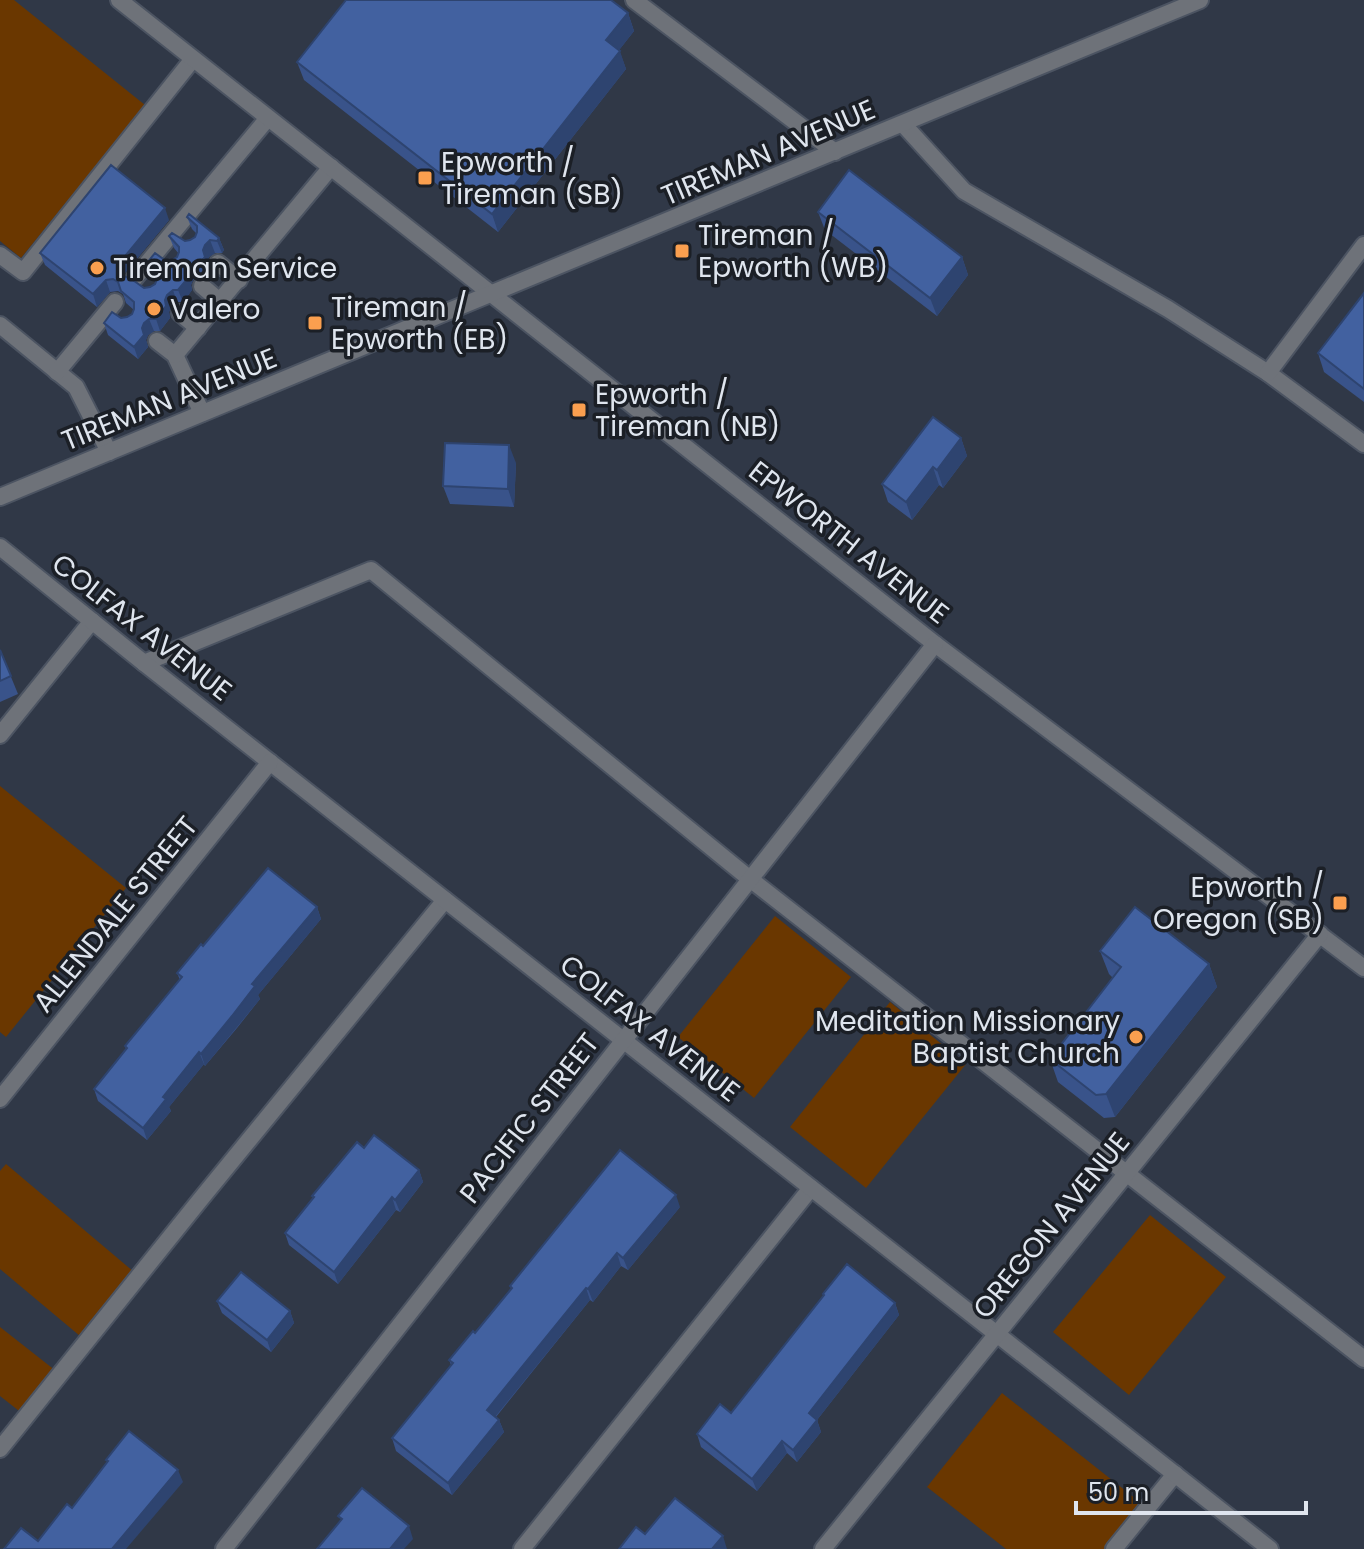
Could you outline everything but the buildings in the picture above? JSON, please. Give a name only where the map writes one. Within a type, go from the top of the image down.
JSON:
[{"type":"street","name":"EPWORTH AVENUE","points":[[119,0],[935,644],[1364,968]]},
{"type":"street","points":[[634,0],[835,152]]},
{"type":"street","name":"TIREMAN AVENUE","points":[[0,497],[1200,0]]},
{"type":"street","points":[[0,255],[23,272],[193,59]]},
{"type":"street","points":[[151,289],[135,278],[268,118]]},
{"type":"street","points":[[903,124],[964,191],[1168,309],[1268,373],[1364,444]]},
{"type":"street","points":[[175,355],[331,167]]},
{"type":"street","points":[[175,230],[191,242]]},
{"type":"street","points":[[1268,373],[1364,245]]},
{"type":"street","points":[[158,250],[173,262]]},
{"type":"street","points":[[218,263],[239,280]]},
{"type":"street","points":[[202,286],[221,302]]},
{"type":"street","points":[[57,372],[114,304],[128,319]]},
{"type":"street","points":[[180,313],[198,328]]},
{"type":"street","points":[[0,325],[76,387],[109,452]]},
{"type":"street","points":[[157,341],[175,355],[202,413]]},
{"type":"street","name":"COLFAX AVENUE","points":[[0,547],[1270,1549]]},
{"type":"street","points":[[144,663],[371,570],[750,879],[1364,1359]]},
{"type":"street","points":[[0,735],[92,621]]},
{"type":"street","name":"PACIFIC STREET","points":[[224,1549],[935,644]]},
{"type":"street","name":"ALLENDALE STREET","points":[[0,1099],[270,762]]},
{"type":"street","points":[[0,1449],[445,900]]},
{"type":"street","name":"OREGON AVENUE","points":[[823,1549],[1320,934]]},
{"type":"street","points":[[522,1549],[811,1188]]},
{"type":"street","points":[[1114,1549],[1175,1474]]},
{"type":"shaded area","points":[[0,0],[14,0],[145,105],[21,258],[0,241]]},
{"type":"shaded area","points":[[0,786],[126,888],[6,1037],[0,1032]]},
{"type":"shaded area","points":[[775,916],[851,977],[754,1098],[678,1037]]},
{"type":"shaded area","points":[[890,1002],[966,1064],[866,1188],[790,1127]]},
{"type":"shaded area","points":[[6,1164],[134,1272],[80,1336],[0,1269],[0,1171]]},
{"type":"shaded area","points":[[1150,1215],[1226,1277],[1129,1395],[1053,1332]]},
{"type":"shaded area","points":[[0,1327],[56,1371],[23,1414],[0,1396]]},
{"type":"shaded area","points":[[1002,1393],[1141,1503],[1104,1549],[1006,1549],[927,1487]]},
{"type":"place","name":"Epworth / Tireman (SB)","points":[[425,178]]},
{"type":"place","name":"Tireman / Epworth (WB)","points":[[682,251]]},
{"type":"place","name":"Tireman Service","points":[[97,268]]},
{"type":"place","name":"Valero","points":[[154,309]]},
{"type":"place","name":"Tireman / Epworth (EB)","points":[[315,323]]},
{"type":"place","name":"Epworth / Tireman (NB)","points":[[579,410]]},
{"type":"place","name":"Epworth / Oregon (SB)","points":[[1340,903]]},
{"type":"place","name":"Meditation Missionary Baptist Church","points":[[1136,1037]]}]
